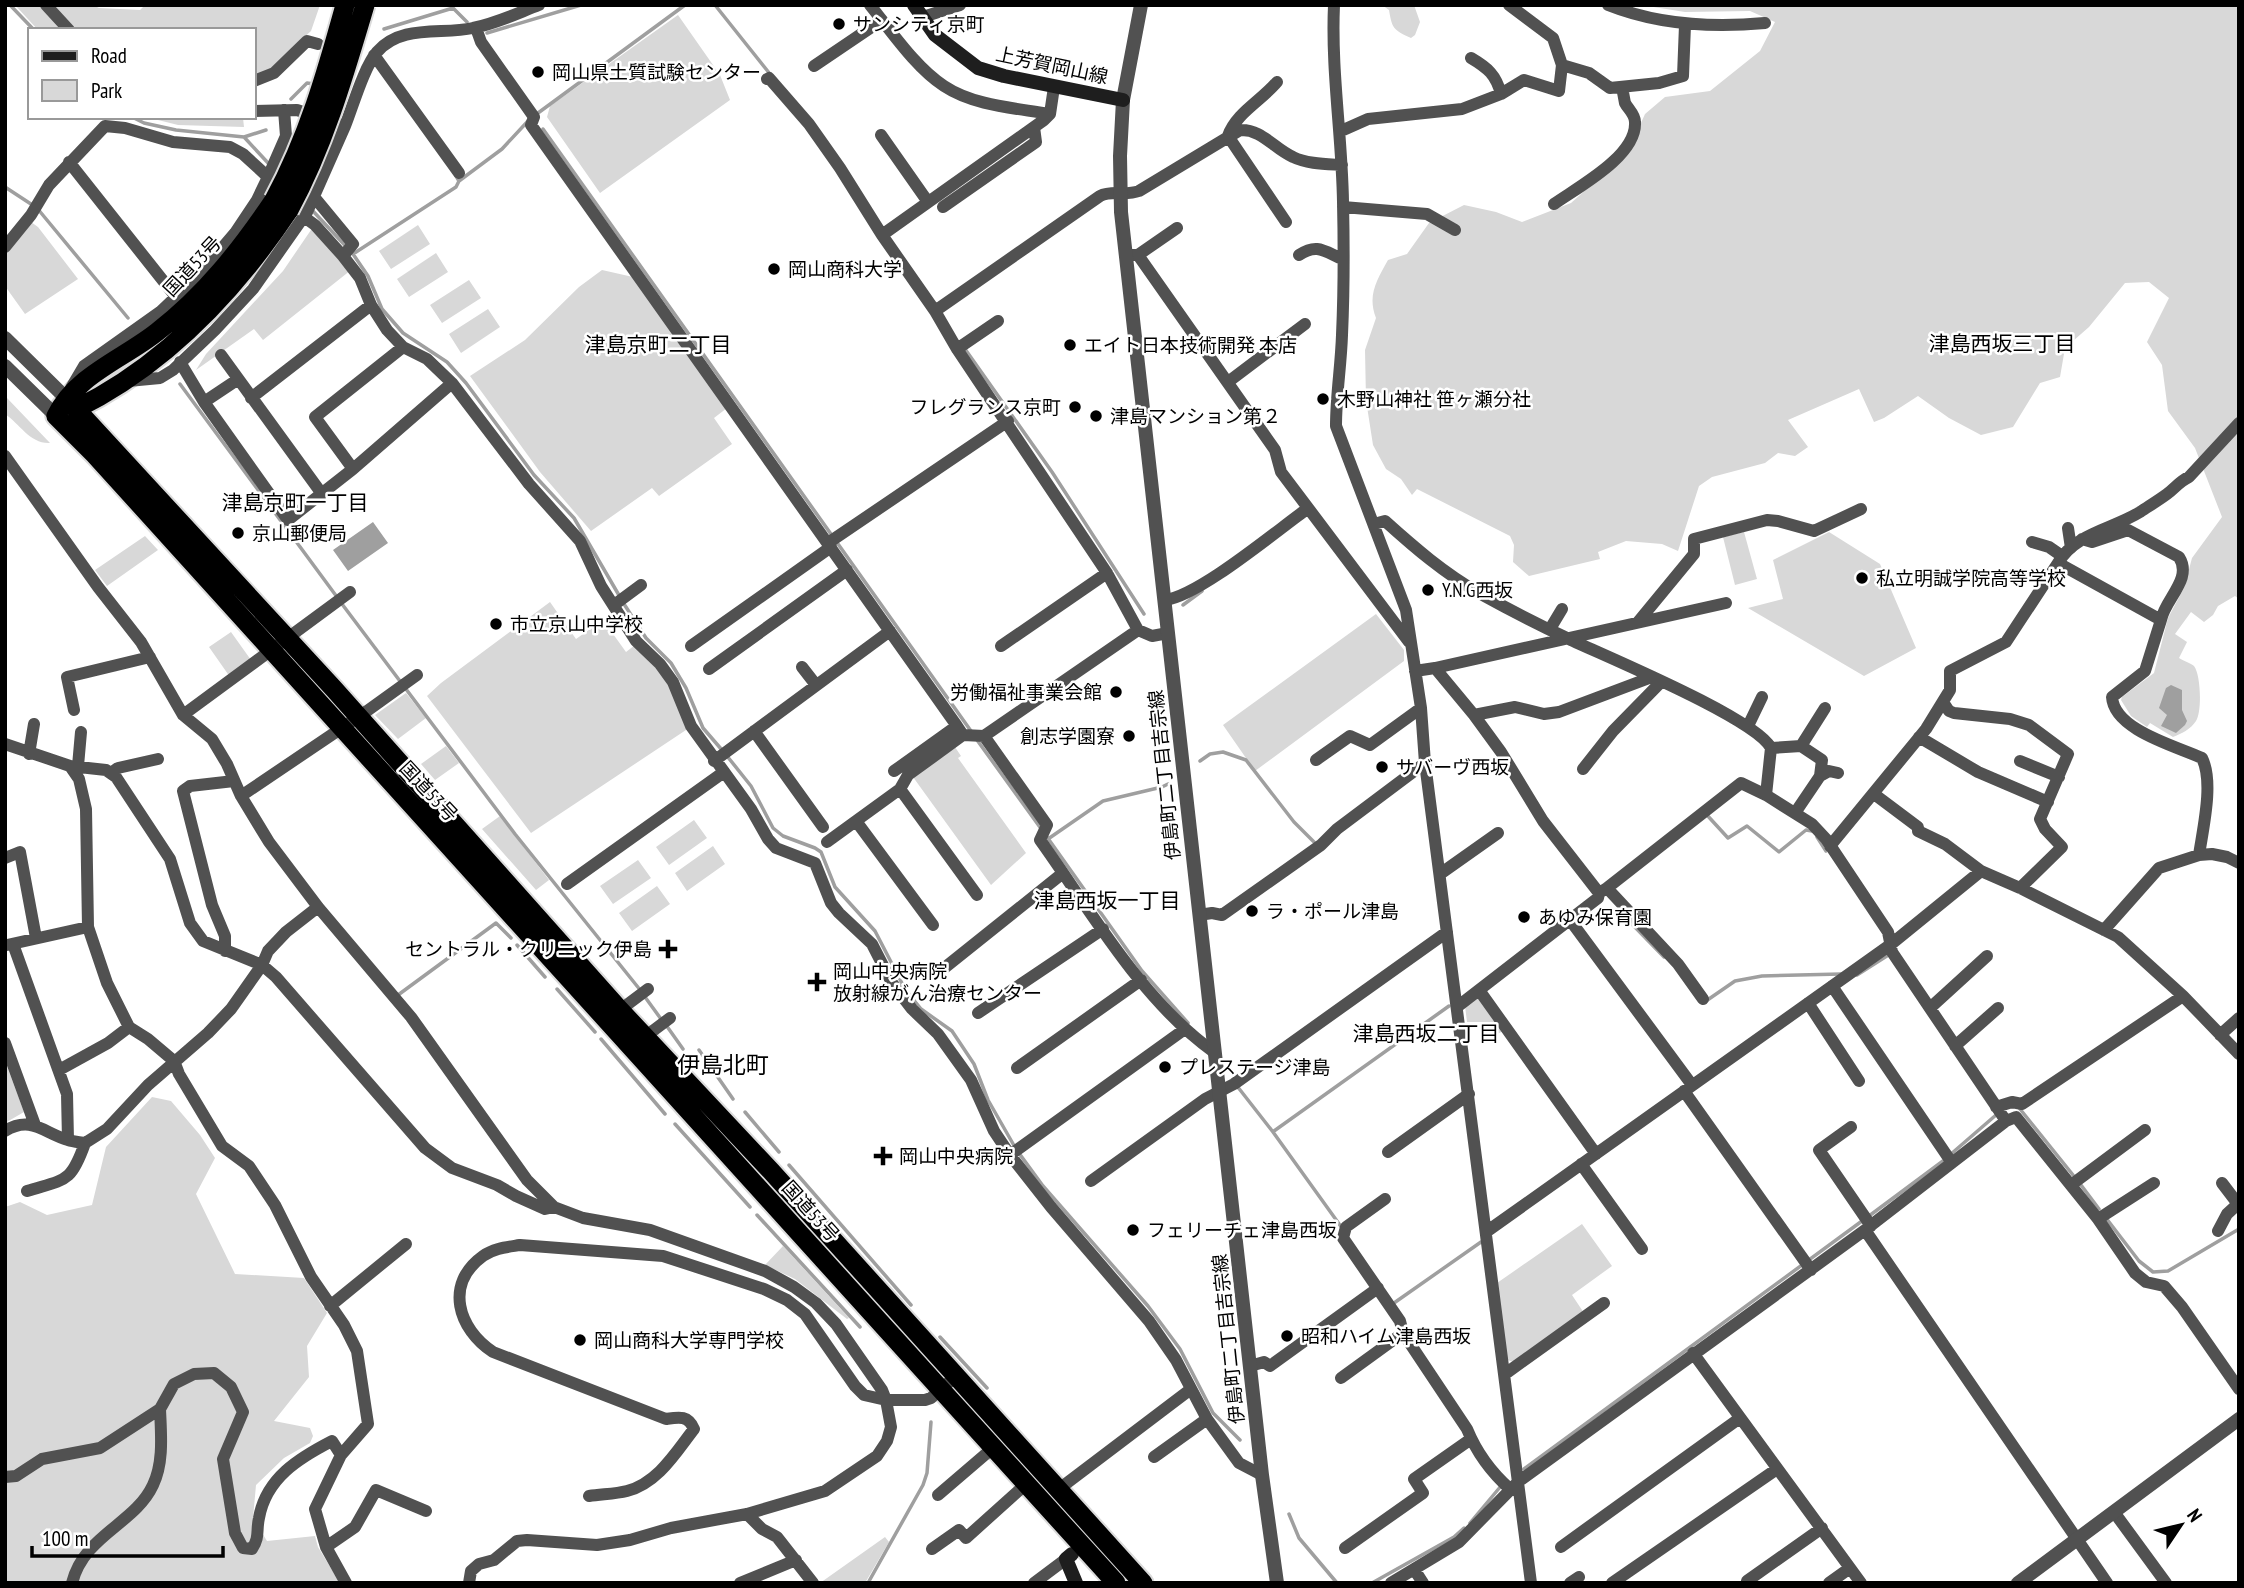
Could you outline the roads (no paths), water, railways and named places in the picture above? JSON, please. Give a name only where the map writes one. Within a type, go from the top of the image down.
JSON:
[{"type":"highway","name":"国道53号","points":[[345,5],[317,103],[304,138],[300,207],[226,265],[197,298],[157,332],[86,380],[71,404],[56,416],[279,645],[359,717],[620,1010],[661,1025],[722,1117],[949,1382],[994,1447],[1027,1484],[1073,1552],[1116,1583]]},
{"type":"highway","name":"国道53号","points":[[71,404],[101,396],[170,346],[209,311],[300,207],[365,5]]},
{"type":"highway","points":[[100,434],[96,414],[101,396]]},
{"type":"highway","name":"国道53号","points":[[71,404],[100,434],[279,645],[340,729],[706,1130],[949,1382],[1059,1489],[1143,1583]]},
{"type":"main road","name":"上芳賀岡山線","points":[[918,11],[935,35],[978,68],[1054,88],[1123,100]]},
{"type":"main road","points":[[1073,1552],[1076,1583]]},
{"type":"street","points":[[46,5],[67,28]]},
{"type":"street","points":[[124,381],[160,378],[215,330],[253,289],[345,126],[374,55],[394,37],[409,33],[453,32],[477,28],[539,5]]},
{"type":"street","points":[[870,5],[916,61],[944,86],[983,102],[1050,114]]},
{"type":"street","points":[[918,11],[960,5]]},
{"type":"street","name":"伊島町二丁目吉宗線","points":[[1141,5],[1123,100],[1120,194],[1132,255],[1168,633],[1262,1475],[1277,1583]]},
{"type":"street","points":[[1334,5],[1333,46],[1341,131],[1343,207],[1342,335],[1336,426],[1406,610],[1421,708],[1425,763],[1505,1374],[1509,1485],[1531,1583]]},
{"type":"street","points":[[1341,131],[1368,119],[1462,109],[1501,94],[1524,80],[1559,91],[1562,65],[1553,38],[1509,5]]},
{"type":"street","points":[[1608,5],[1625,12],[1685,25],[1732,26],[1765,23]]},
{"type":"street","points":[[814,66],[882,20]]},
{"type":"street","points":[[1562,65],[1589,73],[1610,88],[1659,83],[1683,76],[1685,25]]},
{"type":"street","points":[[477,28],[481,42],[534,117],[531,125],[832,541],[847,570],[890,631],[1047,825],[1040,840],[1103,929],[1140,980],[1185,1029],[1214,1052]]},
{"type":"street","points":[[256,80],[274,73],[307,41],[318,44]]},
{"type":"street","points":[[374,55],[459,173]]},
{"type":"street","points":[[1471,58],[1489,69],[1497,79],[1501,94]]},
{"type":"street","points":[[767,79],[769,78],[809,124],[935,311],[957,349],[1008,421],[1107,573],[1138,630],[1152,636],[1168,633]]},
{"type":"street","points":[[1228,136],[1233,122],[1265,96],[1277,82]]},
{"type":"street","points":[[1554,204],[1606,168],[1625,150],[1634,131],[1635,119],[1625,103],[1622,87]]},
{"type":"street","points":[[882,235],[1050,114],[1054,88]]},
{"type":"street","points":[[5,338],[71,404],[84,366],[131,335],[176,297],[235,233],[257,200],[286,136],[284,110]]},
{"type":"street","points":[[256,111],[297,110],[345,126]]},
{"type":"street","points":[[5,247],[36,207],[49,185],[105,126],[125,128],[173,142],[230,147],[271,170]]},
{"type":"street","points":[[943,207],[1036,142],[1034,127]]},
{"type":"street","points":[[935,311],[1105,193],[1139,191],[1240,130],[1252,130],[1291,157],[1342,165]]},
{"type":"street","points":[[881,135],[928,202]]},
{"type":"street","points":[[1228,136],[1286,222]]},
{"type":"street","points":[[69,162],[176,297]]},
{"type":"street","points":[[300,207],[315,225],[346,252],[371,305],[387,330],[403,347],[427,359],[452,383],[529,484],[580,541],[601,586],[618,602],[636,641],[660,664],[673,682],[691,726],[751,809],[772,844],[814,863],[831,903],[872,944],[892,983],[912,1009],[938,1034],[971,1080],[994,1131],[1016,1151],[1051,1207],[1149,1321],[1176,1360],[1207,1419],[1239,1463],[1262,1475]]},
{"type":"street","points":[[300,207],[353,244],[346,252]]},
{"type":"street","points":[[1343,207],[1427,214],[1455,230]]},
{"type":"street","points":[[1177,228],[1132,255],[1228,382],[1275,450],[1281,472],[1307,509],[1411,644]]},
{"type":"street","points":[[1299,255],[1310,248],[1318,248],[1342,259]]},
{"type":"street","points":[[251,398],[371,305]]},
{"type":"street","points":[[957,349],[998,321]]},
{"type":"street","points":[[1228,382],[1305,324]]},
{"type":"street","points":[[353,469],[315,417],[403,347]]},
{"type":"street","points":[[221,355],[322,494]]},
{"type":"street","points":[[180,362],[204,402],[288,520],[353,469],[452,383]]},
{"type":"street","points":[[5,366],[56,416]]},
{"type":"street","points":[[204,402],[237,380]]},
{"type":"street","points":[[691,646],[832,541],[1008,421]]},
{"type":"street","points":[[1830,846],[1919,737],[1943,702],[1950,690],[1950,671],[2006,642],[2063,556],[2092,532],[2129,519],[2169,493],[2189,477],[2239,423]]},
{"type":"street","points":[[5,456],[150,657],[183,715],[212,739],[241,796],[269,842],[318,907],[411,1017],[527,1180],[554,1207],[583,1217],[650,1230],[765,1271],[794,1287],[816,1303],[836,1324],[882,1390],[891,1427],[887,1441],[877,1456],[825,1491],[747,1514],[671,1528],[630,1540],[597,1545],[527,1539],[517,1541],[501,1557],[479,1564],[471,1571],[469,1583]]},
{"type":"street","points":[[1165,600],[1177,599],[1203,584],[1307,509]]},
{"type":"street","points":[[1638,622],[1694,554],[1694,539],[1767,520],[1814,531],[1861,509]]},
{"type":"street","points":[[1374,524],[1385,521],[1430,562],[1477,592],[1748,726],[1768,741],[1771,748],[1766,795]]},
{"type":"street","points":[[2063,556],[2068,528]]},
{"type":"street","points":[[2082,539],[2092,542],[2128,530],[2179,557],[2183,563],[2183,577],[2161,620],[2145,671],[2112,697],[2113,706],[2120,717],[2135,729],[2202,758],[2207,768],[2207,787],[2199,855]]},
{"type":"street","points":[[2032,542],[2049,547],[2161,620]]},
{"type":"street","points":[[709,669],[847,570]]},
{"type":"street","points":[[1001,646],[1107,573]]},
{"type":"street","points":[[618,602],[641,585]]},
{"type":"street","points":[[183,715],[343,598]]},
{"type":"street","points":[[1415,671],[1726,603]]},
{"type":"street","points":[[1550,629],[1562,609]]},
{"type":"street","points":[[827,842],[900,789],[908,775],[970,733],[1138,630]]},
{"type":"street","points":[[716,760],[890,631]]},
{"type":"street","points":[[74,710],[68,677],[150,657]]},
{"type":"street","points":[[802,667],[816,685]]},
{"type":"street","points":[[1435,668],[1476,714],[1543,821],[1603,890],[1678,964],[1703,999]]},
{"type":"street","points":[[1476,714],[1515,707],[1544,714],[1559,712],[1657,679]]},
{"type":"street","points":[[1583,769],[1657,679]]},
{"type":"street","points":[[241,796],[409,681]]},
{"type":"street","points":[[1748,726],[1762,697]]},
{"type":"street","points":[[1943,702],[1949,712],[2010,719],[2029,725],[2068,754],[2040,823],[2062,847],[2020,888]]},
{"type":"street","points":[[1316,760],[1350,736],[1370,745],[1421,708]]},
{"type":"street","points":[[1801,746],[1825,708]]},
{"type":"street","points":[[29,754],[34,724]]},
{"type":"street","points":[[754,731],[823,827]]},
{"type":"street","points":[[81,732],[74,766],[86,808],[88,927],[107,984],[130,1027],[174,1061],[196,1105],[222,1146],[249,1167],[264,1187],[311,1277],[344,1325],[357,1351],[368,1424],[341,1455],[315,1509],[326,1547],[346,1583]]},
{"type":"street","points":[[894,771],[970,733]]},
{"type":"street","points":[[1919,737],[1978,772],[2048,802]]},
{"type":"street","points":[[5,744],[29,754],[74,766],[106,770],[116,777],[170,859],[190,923],[203,941],[262,965],[276,977],[425,1148],[452,1168],[497,1185],[545,1209],[554,1207]]},
{"type":"street","points":[[1771,748],[1801,746],[1822,760],[1820,776]]},
{"type":"street","points":[[111,773],[118,768],[158,759]]},
{"type":"street","points":[[2020,761],[2059,777]]},
{"type":"street","points":[[1199,915],[1222,915],[1321,845],[1337,829],[1425,763]]},
{"type":"street","points":[[1795,813],[1820,776],[1829,771],[1838,773]]},
{"type":"street","points":[[567,884],[724,772]]},
{"type":"street","points":[[225,951],[225,936],[212,905],[183,791],[190,786],[234,780]]},
{"type":"street","points":[[1457,1007],[1741,783],[1766,795],[1812,824],[1830,846],[1888,932],[1892,953],[2006,1121]]},
{"type":"street","points":[[900,789],[977,895]]},
{"type":"street","points":[[1874,793],[1918,827],[1918,831],[1945,844],[1981,872],[2020,888],[2118,937],[2183,996],[2239,1054]]},
{"type":"street","points":[[856,821],[933,925]]},
{"type":"street","points":[[1440,874],[1498,833]]},
{"type":"street","points":[[5,858],[20,852],[36,938]]},
{"type":"street","points":[[2104,930],[2159,868],[2199,855],[2212,854],[2239,863]]},
{"type":"street","points":[[1486,1232],[1832,986],[1981,872]]},
{"type":"street","points":[[938,973],[1063,873]]},
{"type":"street","points":[[27,1191],[63,1180],[76,1169],[85,1143],[107,1129],[148,1085],[208,1033],[231,1009],[262,965],[268,951],[286,932],[318,907]]},
{"type":"street","points":[[1570,920],[1688,1088],[1807,1265]]},
{"type":"street","points":[[68,1140],[67,1094],[9,944],[88,927]]},
{"type":"street","points":[[978,1013],[1103,929]]},
{"type":"street","points":[[1091,1181],[1220,1090],[1234,1084],[1447,932]]},
{"type":"street","points":[[1930,1008],[1987,956]]},
{"type":"street","points":[[1017,1068],[1140,980]]},
{"type":"street","points":[[1832,986],[1952,1163]]},
{"type":"street","points":[[1479,989],[1596,1154]]},
{"type":"street","points":[[620,1010],[644,992]]},
{"type":"street","points":[[1996,1107],[2012,1102],[2022,1104],[2183,996]]},
{"type":"street","points":[[1808,1003],[1859,1081]]},
{"type":"street","points":[[1955,1046],[1998,1008]]},
{"type":"street","points":[[2220,1034],[2239,1018]]},
{"type":"street","points":[[59,1070],[130,1027]]},
{"type":"street","points":[[1016,1151],[1185,1029]]},
{"type":"street","points":[[5,1043],[35,1125]]},
{"type":"street","points":[[1388,1152],[1469,1094]]},
{"type":"street","points":[[706,1130],[722,1117]]},
{"type":"street","points":[[1391,1583],[1460,1542],[1477,1526],[1509,1485],[1693,1353],[1807,1265],[1952,1163],[2006,1121],[2017,1117],[2098,1219],[2135,1273],[2146,1282],[2164,1286],[2182,1307],[2239,1389]]},
{"type":"street","points":[[5,1131],[16,1125],[35,1125],[68,1140],[85,1143]]},
{"type":"street","points":[[1851,1126],[1819,1150],[2107,1583]]},
{"type":"street","points":[[2071,1185],[2145,1130]]},
{"type":"street","points":[[1581,1164],[1642,1249]]},
{"type":"street","points":[[2098,1219],[2154,1183]]},
{"type":"street","points":[[2218,1231],[2227,1214],[2239,1203],[2222,1183]]},
{"type":"street","points":[[1385,1199],[1345,1230],[1343,1238],[1400,1321],[1403,1333],[1471,1439],[1509,1485]]},
{"type":"street","points":[[330,1306],[406,1244]]},
{"type":"street","points":[[589,1496],[627,1491],[645,1484],[658,1473],[695,1429],[691,1421],[682,1417],[666,1419],[493,1352],[480,1344],[461,1315],[460,1294],[465,1277],[474,1266],[483,1256],[500,1248],[520,1245],[663,1256],[787,1300],[805,1314],[864,1395],[886,1400],[925,1399],[949,1382]]},
{"type":"street","points":[[1250,1366],[1264,1362],[1270,1366],[1378,1288]]},
{"type":"street","points":[[1505,1374],[1604,1303]]},
{"type":"street","points":[[1341,1378],[1403,1333]]},
{"type":"street","points":[[1693,1353],[1861,1583]]},
{"type":"street","points":[[2227,1371],[2239,1363]]},
{"type":"street","points":[[5,1477],[16,1476],[42,1459],[100,1448],[160,1409],[174,1384],[194,1374],[214,1373],[231,1387],[243,1412],[223,1459],[235,1533],[243,1549],[253,1549],[259,1538],[258,1519],[266,1494],[276,1480],[299,1458],[332,1441],[341,1455]]},
{"type":"street","points":[[1059,1489],[1191,1389]]},
{"type":"street","points":[[72,1583],[76,1565],[96,1543],[144,1501],[154,1483],[161,1455],[160,1409]]},
{"type":"street","points":[[1561,1547],[1740,1418]]},
{"type":"street","points":[[1154,1457],[1207,1419]]},
{"type":"street","points":[[2018,1583],[2239,1419]]},
{"type":"street","points":[[1345,1548],[1423,1493],[1414,1479],[1471,1439]]},
{"type":"street","points":[[938,1495],[994,1447]]},
{"type":"street","points":[[1612,1583],[1777,1469]]},
{"type":"street","points":[[932,1549],[958,1530],[966,1538],[1027,1484]]},
{"type":"street","points":[[326,1547],[355,1527],[376,1490],[426,1511]]},
{"type":"street","points":[[2114,1512],[2166,1583]]},
{"type":"street","points":[[747,1514],[762,1529],[777,1536],[813,1583]]},
{"type":"street","points":[[1748,1581],[1822,1528]]},
{"type":"street","points":[[1034,1583],[1097,1530]]},
{"type":"street","points":[[740,1583],[796,1560]]},
{"type":"street","points":[[1829,1583],[1850,1567]]},
{"type":"street","points":[[1414,1569],[1423,1583]]},
{"type":"waterway","points":[[10,5],[32,28]]},
{"type":"waterway","points":[[487,33],[581,5]]},
{"type":"waterway","points":[[538,113],[685,5]]},
{"type":"waterway","points":[[715,5],[770,74]]},
{"type":"waterway","points":[[384,29],[453,8],[467,22]]},
{"type":"waterway","points":[[291,99],[307,83],[314,84]]},
{"type":"waterway","points":[[136,119],[176,130],[244,137],[266,130]]},
{"type":"waterway","points":[[456,176],[459,181],[502,149],[528,121]]},
{"type":"waterway","points":[[543,129],[971,731]]},
{"type":"waterway","points":[[244,137],[269,164]]},
{"type":"waterway","points":[[353,254],[456,187],[459,181]]},
{"type":"waterway","points":[[5,187],[37,208],[128,318]]},
{"type":"waterway","points":[[312,210],[353,254],[368,276],[382,309],[403,333],[447,362],[466,383],[534,475],[574,518],[620,597]]},
{"type":"waterway","points":[[965,349],[1052,472],[1144,614]]},
{"type":"waterway","points":[[180,384],[337,597]]},
{"type":"waterway","points":[[1183,605],[1202,591]]},
{"type":"waterway","points":[[342,604],[515,834],[641,991]]},
{"type":"waterway","points":[[624,604],[646,638],[671,663],[686,688],[703,728],[722,750]]},
{"type":"waterway","points":[[977,740],[1042,830]]},
{"type":"waterway","points":[[1200,761],[1210,754],[1223,752],[1246,760],[1294,822],[1314,842]]},
{"type":"waterway","points":[[727,756],[751,786],[773,828],[783,836],[821,852],[835,887],[875,931],[905,989],[921,1009],[952,1031],[974,1064],[988,1100],[1016,1149],[1043,1186],[1148,1306],[1180,1349],[1213,1413],[1240,1440]]},
{"type":"waterway","points":[[1048,839],[1103,801],[1168,784]]},
{"type":"waterway","points":[[1706,814],[1728,838],[1747,826],[1779,852],[1806,830],[1812,831]]},
{"type":"waterway","points":[[1047,837],[1142,971],[1188,1023]]},
{"type":"waterway","points":[[1817,837],[1826,851]]},
{"type":"waterway","points":[[1628,920],[1664,957]]},
{"type":"waterway","points":[[398,995],[496,923],[511,938]]},
{"type":"waterway","points":[[517,945],[545,977]]},
{"type":"waterway","points":[[1857,975],[1890,954]]},
{"type":"waterway","points":[[1706,1001],[1735,981],[1762,976],[1841,974]]},
{"type":"waterway","points":[[557,989],[595,1032]]},
{"type":"waterway","points":[[645,997],[661,1019]]},
{"type":"waterway","points":[[1274,1131],[1449,1006]]},
{"type":"waterway","points":[[666,1025],[683,1049]]},
{"type":"waterway","points":[[601,1039],[665,1114]]},
{"type":"waterway","points":[[699,1050],[733,1099]]},
{"type":"waterway","points":[[1237,1086],[1342,1228]]},
{"type":"waterway","points":[[2020,1109],[2073,1175]]},
{"type":"waterway","points":[[745,1112],[779,1152]]},
{"type":"waterway","points":[[1951,1154],[1996,1115]]},
{"type":"waterway","points":[[675,1124],[750,1207]]},
{"type":"waterway","points":[[1869,1216],[1943,1161]]},
{"type":"waterway","points":[[789,1165],[911,1305]]},
{"type":"waterway","points":[[2081,1185],[2099,1209]]},
{"type":"waterway","points":[[757,1215],[860,1327]]},
{"type":"waterway","points":[[2106,1218],[2139,1261],[2153,1272],[2168,1271],[2239,1229]]},
{"type":"waterway","points":[[1524,1469],[1862,1221]]},
{"type":"waterway","points":[[1394,1303],[1481,1242]]},
{"type":"waterway","points":[[940,1337],[987,1388]]},
{"type":"waterway","points":[[868,1583],[923,1485],[927,1473],[931,1422]]},
{"type":"waterway","points":[[1470,1523],[1501,1486]]},
{"type":"waterway","points":[[1289,1514],[1299,1538],[1337,1583]]},
{"type":"waterway","points":[[1372,1583],[1454,1537],[1464,1528]]},
{"type":"place","name":"サンシティ京町","points":[[839,24]]},
{"type":"place","name":"岡山県土質試験センター","points":[[538,72]]},
{"type":"place","name":"岡山商科大学","points":[[774,269]]},
{"type":"place","name":"エイト日本技術開発 本店","points":[[1070,345]]},
{"type":"place","name":"木野山神社 笹ヶ瀬分社","points":[[1323,399]]},
{"type":"place","name":"フレグランス京町","points":[[1075,407]]},
{"type":"place","name":"津島マンション第２","points":[[1096,416]]},
{"type":"place","name":"京山郵便局","points":[[238,533]]},
{"type":"place","name":"私立明誠学院高等学校","points":[[1862,578]]},
{"type":"place","name":"Y.N.G西坂","points":[[1428,590]]},
{"type":"place","name":"市立京山中学校","points":[[496,624]]},
{"type":"place","name":"労働福祉事業会館","points":[[1116,692]]},
{"type":"place","name":"創志学園寮","points":[[1129,736]]},
{"type":"place","name":"サバーヴ西坂","points":[[1382,767]]},
{"type":"place","name":"ラ・ポール津島","points":[[1252,911]]},
{"type":"place","name":"あゆみ保育園","points":[[1524,917]]},
{"type":"place","name":"セントラル・クリニック伊島","points":[[668,949]]},
{"type":"place","name":"岡山中央病院 放射線がん治療センター","points":[[817,982]]},
{"type":"place","name":"プレステージ津島","points":[[1165,1067]]},
{"type":"place","name":"岡山中央病院","points":[[883,1156]]},
{"type":"place","name":"フェリーチェ津島西坂","points":[[1133,1230]]},
{"type":"place","name":"昭和ハイム津島西坂","points":[[1287,1336]]},
{"type":"place","name":"岡山商科大学専門学校","points":[[580,1340]]},
{"type":"district","name":"津島西坂三丁目","points":[[2002,344]]},
{"type":"district","name":"津島京町二丁目","points":[[658,345]]},
{"type":"district","name":"津島京町一丁目","points":[[295,503]]},
{"type":"district","name":"津島西坂一丁目","points":[[1107,901]]},
{"type":"district","name":"津島西坂二丁目","points":[[1426,1034]]},
{"type":"district","name":"伊島北町","points":[[723,1065]]}]
